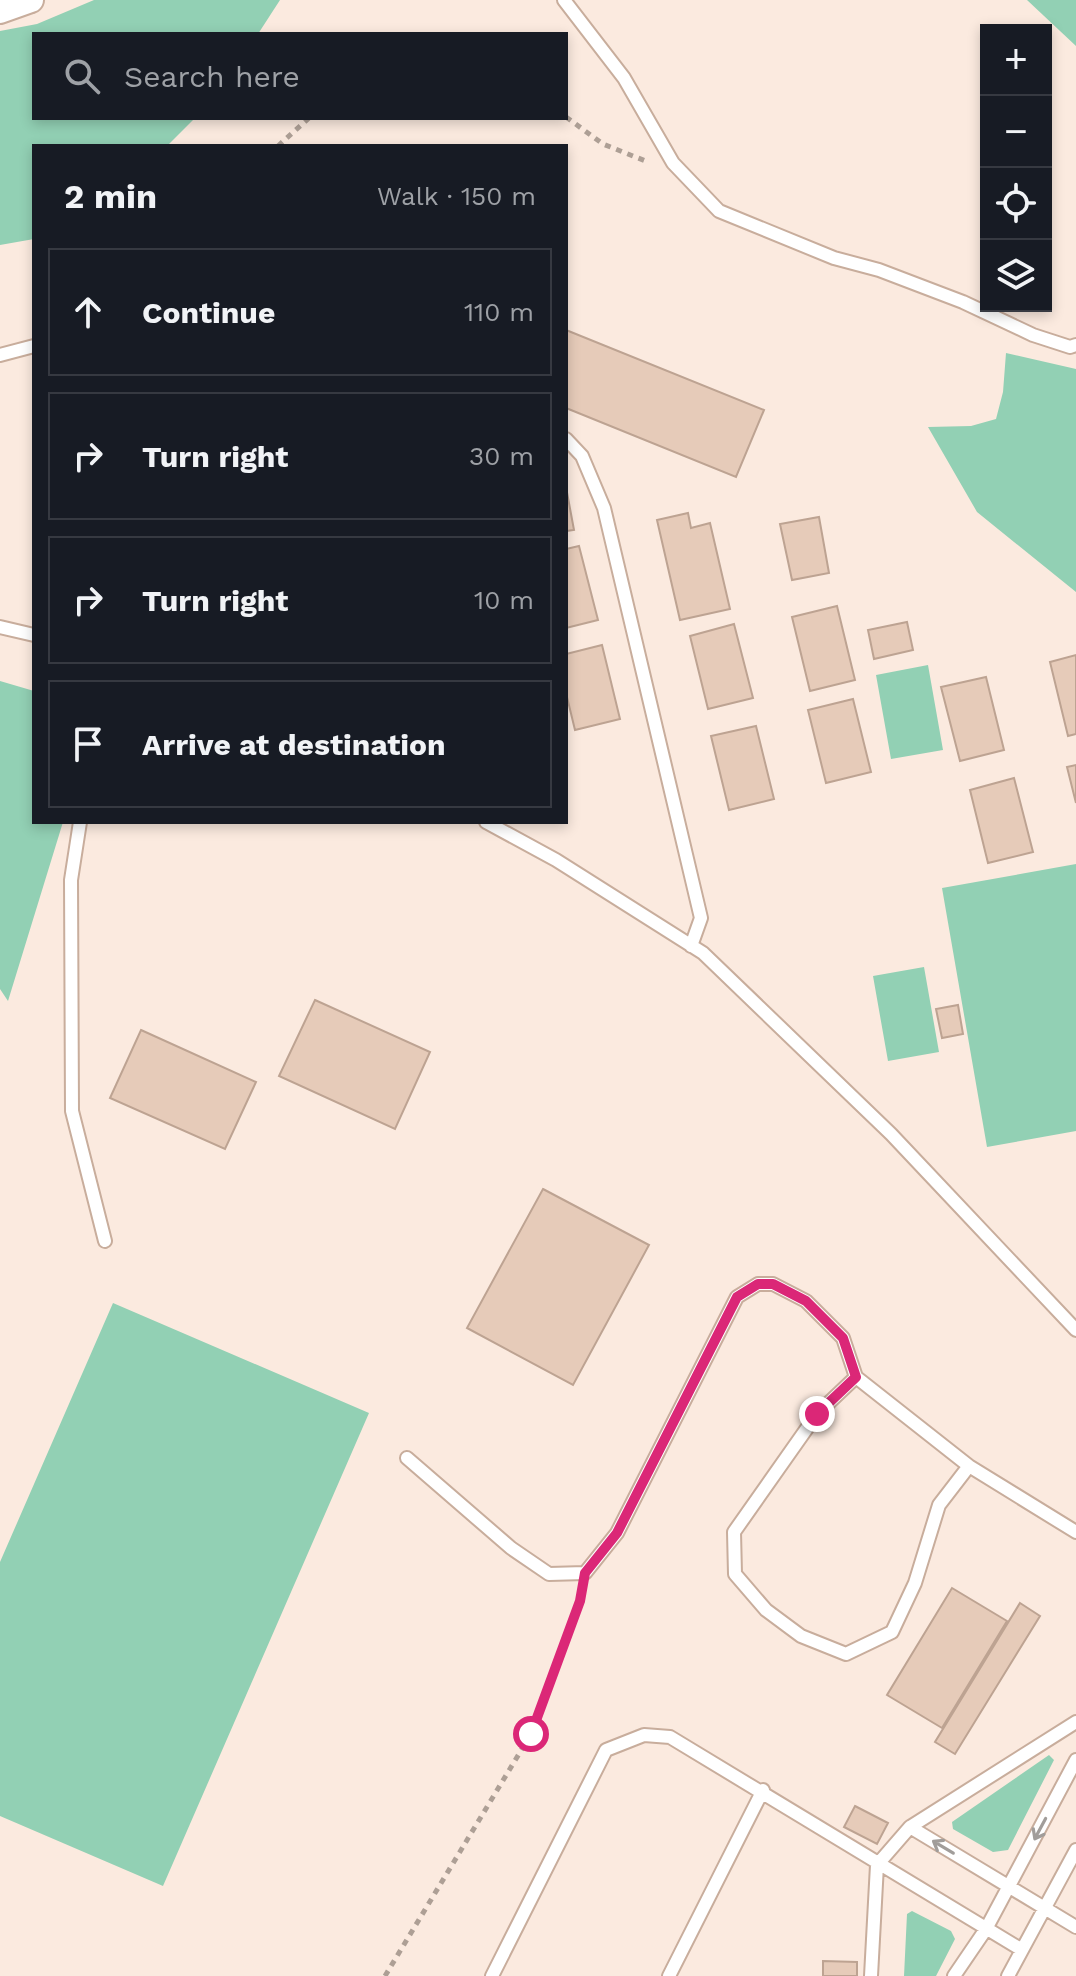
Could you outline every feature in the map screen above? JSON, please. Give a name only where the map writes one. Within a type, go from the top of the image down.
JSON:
[{"type":"street","points":[[0,11],[31,0]]},
{"type":"lane","points":[[564,0],[624,78],[673,163],[719,211],[834,258],[879,270],[963,302],[1033,335],[1070,347],[1076,345]]},
{"type":"lane","points":[[0,354],[32,346]]},
{"type":"lane","points":[[568,441],[582,456],[604,508],[701,918],[691,946]]},
{"type":"lane","points":[[0,627],[32,635]]},
{"type":"lane","points":[[80,824],[71,880],[72,1111],[105,1241]]},
{"type":"lane","points":[[490,824],[556,860],[703,953],[891,1134],[1076,1330]]},
{"type":"lane","points":[[407,1458],[511,1548],[549,1574],[585,1573],[617,1533],[737,1297],[758,1284],[773,1284],[806,1301],[843,1338],[856,1377],[969,1466],[1076,1532]]},
{"type":"lane","points":[[856,1377],[817,1414],[734,1532],[735,1574],[766,1610],[801,1636],[846,1654],[892,1632],[915,1583],[939,1505],[969,1466]]},
{"type":"lane","points":[[871,1976],[877,1865],[910,1827],[1076,1722]]},
{"type":"lane","points":[[492,1976],[606,1750],[644,1735],[670,1737],[763,1790],[877,1865],[1022,1950]]},
{"type":"lane","points":[[954,1976],[986,1929],[1076,1760]]},
{"type":"lane","points":[[669,1976],[763,1790]]},
{"type":"lane","points":[[910,1827],[1076,1927]]},
{"type":"lane","points":[[1008,1976],[1076,1850]]},
{"type":"path","points":[[568,118],[603,144],[643,161],[673,163]]},
{"type":"path","points":[[280,144],[307,120]]},
{"type":"path","points":[[385,1976],[531,1734],[580,1601],[585,1573]]},
{"type":"green space","points":[[94,0],[280,0],[259,32],[32,32],[32,120],[193,120],[169,144],[32,144],[32,239],[0,245],[0,31],[37,24]]},
{"type":"green space","points":[[1027,0],[1076,0],[1076,46]]},
{"type":"green space","points":[[1006,353],[1076,369],[1076,592],[977,512],[928,427],[971,426],[996,419],[1003,392]]},
{"type":"green space","points":[[928,665],[943,750],[891,759],[876,675]]},
{"type":"green space","points":[[0,681],[32,690],[32,824],[62,824],[8,1001],[0,989]]},
{"type":"green space","points":[[1076,864],[1076,1131],[987,1147],[942,888]]},
{"type":"green space","points":[[924,967],[939,1052],[888,1061],[873,976]]},
{"type":"green space","points":[[113,1303],[369,1413],[163,1886],[0,1816],[0,1562]]},
{"type":"green space","points":[[1049,1755],[1054,1760],[1008,1850],[993,1852],[953,1829],[952,1822]]},
{"type":"green space","points":[[912,1911],[951,1931],[955,1939],[936,1976],[904,1976],[907,1914]]},
{"type":"building","points":[[568,331],[764,410],[736,477],[568,409]]},
{"type":"building","points":[[568,498],[574,530],[568,531]]},
{"type":"building","points":[[688,513],[691,528],[710,523],[730,609],[680,620],[657,520]]},
{"type":"building","points":[[819,517],[829,573],[792,580],[780,524]]},
{"type":"building","points":[[579,546],[598,620],[568,628],[568,549]]},
{"type":"building","points":[[837,606],[855,680],[810,691],[792,617]]},
{"type":"building","points":[[907,622],[913,650],[874,659],[868,630]]},
{"type":"building","points":[[734,624],[753,698],[708,709],[690,636]]},
{"type":"building","points":[[602,645],[620,719],[575,730],[568,701],[568,654]]},
{"type":"building","points":[[1076,655],[1076,734],[1068,736],[1050,662]]},
{"type":"building","points":[[986,677],[1004,750],[960,761],[941,687]]},
{"type":"building","points":[[853,699],[871,772],[826,783],[808,710]]},
{"type":"building","points":[[756,726],[774,799],[729,810],[711,736]]},
{"type":"building","points":[[1076,765],[1076,803],[1067,767]]},
{"type":"building","points":[[1014,778],[1033,852],[988,863],[970,790]]},
{"type":"building","points":[[315,1000],[430,1052],[395,1129],[279,1076]]},
{"type":"building","points":[[958,1005],[963,1034],[942,1038],[936,1009]]},
{"type":"building","points":[[141,1030],[256,1082],[225,1149],[110,1098]]},
{"type":"building","points":[[543,1189],[649,1245],[573,1385],[467,1328]]},
{"type":"building","points":[[952,1588],[1007,1621],[942,1728],[887,1695]]},
{"type":"building","points":[[1020,1603],[1040,1616],[955,1754],[935,1742]]},
{"type":"building","points":[[855,1806],[888,1823],[877,1844],[844,1827]]},
{"type":"building","points":[[823,1961],[857,1962],[857,1976],[823,1976]]},
{"type":"route","points":[[531,1734],[580,1601],[585,1573],[617,1533],[737,1297],[758,1284],[773,1284],[806,1301],[843,1338],[856,1377],[817,1414]]}]
